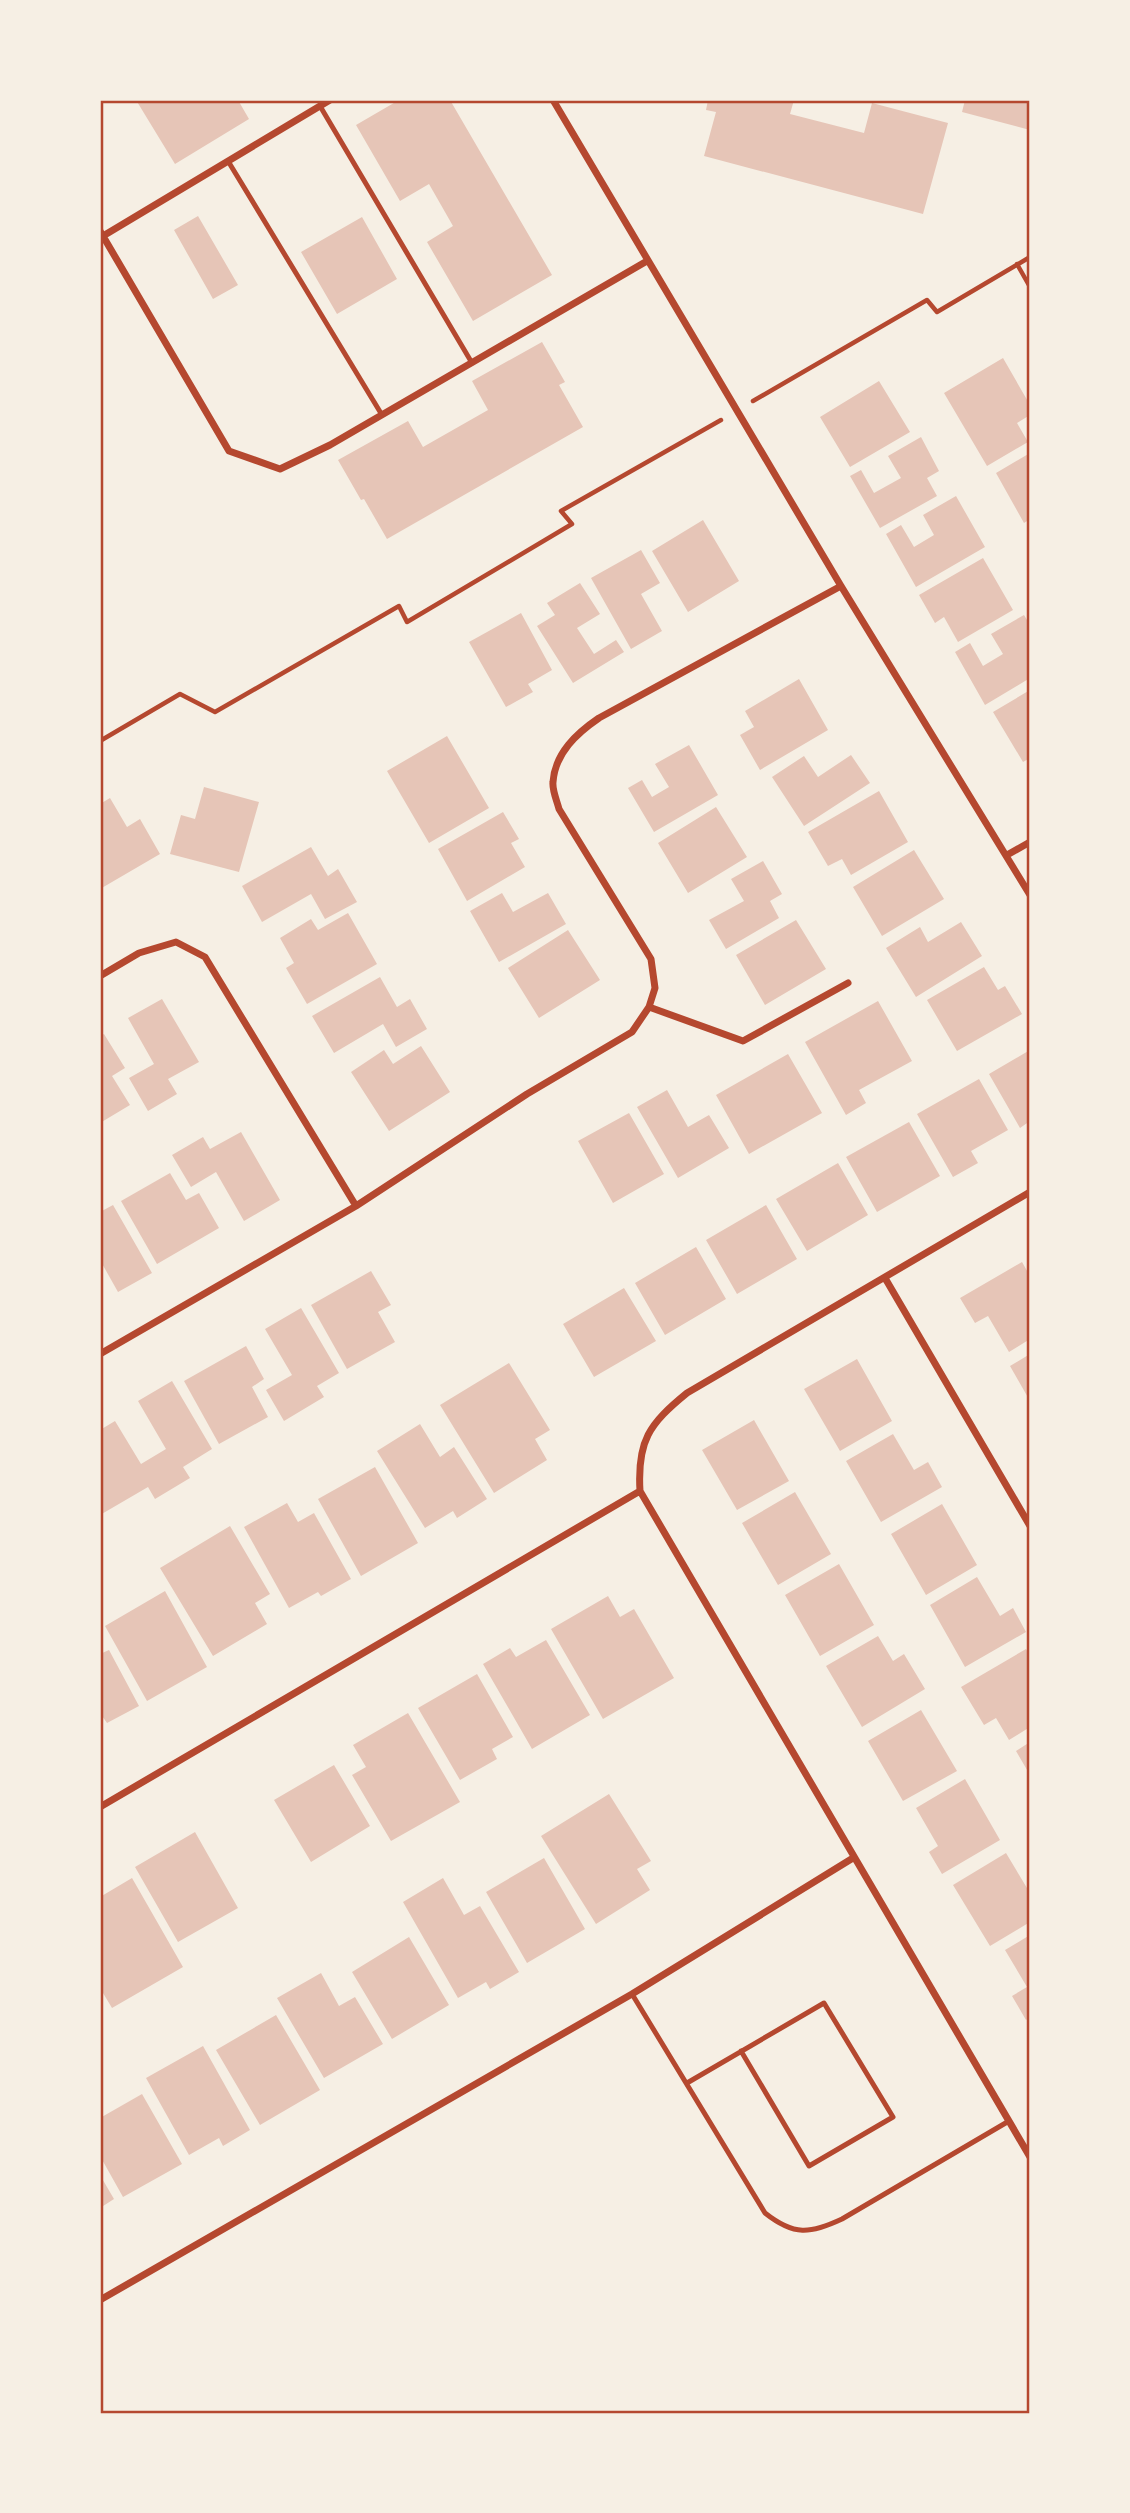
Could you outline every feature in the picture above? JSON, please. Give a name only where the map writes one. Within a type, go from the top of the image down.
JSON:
[{"type":"street","points":[[330,100],[101,234],[229,451],[280,469],[330,445],[647,261]]},
{"type":"street","points":[[553,100],[841,586],[1030,894]]},
{"type":"street","points":[[100,1354],[356,1206],[527,1094],[632,1032],[649,1007],[655,988],[651,959],[559,809],[552,783],[562,752],[579,731],[599,718],[841,586]]},
{"type":"street","points":[[1007,855],[1030,842]]},
{"type":"street","points":[[100,975],[139,953],[176,942],[205,957],[356,1206]]},
{"type":"street","points":[[649,1007],[743,1041],[848,983]]},
{"type":"street","points":[[1030,1192],[687,1393],[662,1414],[646,1436],[638,1468],[640,1491],[1030,2157]]},
{"type":"street","points":[[885,1278],[1030,1527]]},
{"type":"street","points":[[100,1807],[640,1491]]},
{"type":"street","points":[[100,2300],[632,1994],[853,1858]]},
{"type":"lane","points":[[320,106],[472,363]]},
{"type":"lane","points":[[228,161],[382,415]]},
{"type":"lane","points":[[632,1994],[765,2213],[782,2227],[803,2231],[822,2229],[1009,2121]]},
{"type":"lane","points":[[687,2083],[741,2051],[824,2003],[893,2117],[809,2166],[741,2051]]},
{"type":"path","points":[[100,741],[180,694],[215,712],[398,606],[407,622],[572,524],[561,511],[927,300],[937,312],[1030,257]]},
{"type":"path","points":[[1017,264],[1030,287]]},
{"type":"building","points":[[136,100],[238,100],[249,119],[175,164]]},
{"type":"building","points":[[399,100],[450,100],[552,275],[473,321],[427,242],[453,226],[429,184],[400,201],[356,125]]},
{"type":"building","points":[[708,100],[794,100],[790,114],[864,133],[872,103],[948,123],[923,214],[704,156],[716,112],[706,110]]},
{"type":"building","points":[[965,100],[1030,100],[1030,130],[962,112]]},
{"type":"building","points":[[198,216],[238,285],[213,299],[174,230]]},
{"type":"building","points":[[362,217],[397,279],[337,314],[301,252]]},
{"type":"building","points":[[542,342],[565,382],[559,385],[583,427],[387,539],[338,460],[408,421],[423,447],[488,410],[472,381]]},
{"type":"building","points":[[1003,358],[1030,405],[1030,415],[1017,423],[1028,442],[987,466],[944,393]]},
{"type":"building","points":[[879,381],[910,432],[850,467],[820,417]]},
{"type":"building","points":[[921,437],[939,471],[927,478],[937,496],[880,528],[850,476],[861,470],[874,493],[901,478],[888,456]]},
{"type":"building","points":[[1030,453],[1030,519],[1024,523],[996,473]]},
{"type":"building","points":[[956,496],[985,547],[916,587],[886,534],[901,525],[914,547],[934,535],[923,515]]},
{"type":"building","points":[[703,520],[739,581],[688,612],[652,551]]},
{"type":"building","points":[[641,550],[660,583],[641,594],[662,631],[631,649],[591,578]]},
{"type":"building","points":[[983,558],[1013,610],[958,642],[944,617],[935,623],[919,595]]},
{"type":"building","points":[[580,583],[600,614],[577,628],[594,654],[616,640],[624,652],[573,683],[537,626],[555,615],[547,603]]},
{"type":"building","points":[[521,613],[552,670],[528,684],[533,692],[506,707],[469,642]]},
{"type":"building","points":[[1024,615],[1030,625],[1030,678],[985,705],[955,652],[970,643],[983,666],[1003,654],[991,634]]},
{"type":"building","points":[[799,679],[828,730],[760,770],[740,735],[754,727],[745,711]]},
{"type":"building","points":[[1030,690],[1030,758],[1023,762],[993,712]]},
{"type":"building","points":[[447,736],[489,808],[429,843],[387,771]]},
{"type":"building","points":[[689,745],[718,795],[654,832],[628,788],[642,780],[652,797],[669,787],[655,764]]},
{"type":"building","points":[[851,755],[870,783],[804,826],[772,777],[804,756],[818,777]]},
{"type":"building","points":[[204,787],[259,802],[239,872],[170,854],[181,815],[195,819]]},
{"type":"building","points":[[879,791],[908,842],[851,875],[842,859],[828,866],[808,832]]},
{"type":"building","points":[[110,798],[127,827],[140,819],[160,854],[100,889],[100,804]]},
{"type":"building","points":[[716,807],[747,857],[688,893],[658,843]]},
{"type":"building","points":[[503,812],[519,839],[511,843],[525,867],[467,901],[438,849]]},
{"type":"building","points":[[311,847],[328,876],[338,869],[357,902],[325,919],[311,894],[262,922],[242,886]]},
{"type":"building","points":[[914,850],[944,899],[882,936],[853,887]]},
{"type":"building","points":[[763,861],[782,894],[770,901],[779,918],[726,949],[709,920],[744,901],[731,879]]},
{"type":"building","points":[[502,893],[513,912],[548,893],[566,924],[499,962],[470,911]]},
{"type":"building","points":[[348,913],[377,964],[307,1004],[286,968],[294,963],[280,938],[311,919],[318,930]]},
{"type":"building","points":[[796,920],[826,969],[765,1005],[736,955]]},
{"type":"building","points":[[961,922],[982,956],[916,997],[886,948],[920,927],[928,942]]},
{"type":"building","points":[[568,930],[600,980],[539,1018],[508,968]]},
{"type":"building","points":[[984,967],[998,990],[1005,986],[1022,1014],[957,1051],[927,1000]]},
{"type":"building","points":[[380,977],[397,1007],[410,999],[427,1029],[396,1047],[383,1024],[334,1053],[312,1016]]},
{"type":"building","points":[[162,999],[199,1062],[168,1079],[177,1094],[148,1111],[129,1078],[154,1064],[128,1018]]},
{"type":"building","points":[[878,1001],[912,1061],[859,1090],[866,1103],[846,1115],[805,1042]]},
{"type":"building","points":[[104,1034],[125,1068],[112,1076],[130,1105],[100,1123],[100,1036]]},
{"type":"building","points":[[421,1046],[450,1092],[389,1131],[351,1072],[384,1050],[393,1064]]},
{"type":"building","points":[[1030,1050],[1030,1121],[1020,1128],[989,1074]]},
{"type":"building","points":[[788,1054],[822,1113],[749,1154],[716,1095]]},
{"type":"building","points":[[979,1079],[1008,1130],[971,1151],[978,1163],[953,1177],[917,1114]]},
{"type":"building","points":[[667,1090],[688,1127],[709,1115],[729,1148],[678,1178],[637,1107]]},
{"type":"building","points":[[629,1113],[664,1174],[613,1203],[578,1141]]},
{"type":"building","points":[[909,1122],[940,1176],[877,1212],[846,1157]]},
{"type":"building","points":[[241,1132],[280,1200],[244,1221],[216,1172],[191,1187],[172,1155],[203,1137],[210,1149]]},
{"type":"building","points":[[838,1163],[868,1215],[807,1251],[776,1199]]},
{"type":"building","points":[[170,1173],[186,1200],[199,1193],[219,1228],[157,1264],[121,1201]]},
{"type":"building","points":[[113,1205],[152,1273],[118,1292],[100,1260],[100,1212]]},
{"type":"building","points":[[766,1205],[797,1259],[737,1294],[706,1240]]},
{"type":"building","points":[[696,1247],[726,1299],[665,1335],[635,1283]]},
{"type":"building","points":[[1022,1262],[1030,1276],[1030,1339],[1009,1352],[988,1316],[975,1323],[960,1298]]},
{"type":"building","points":[[371,1271],[391,1305],[378,1312],[395,1342],[347,1369],[311,1305]]},
{"type":"building","points":[[624,1288],[656,1341],[594,1377],[563,1324]]},
{"type":"building","points":[[301,1308],[339,1373],[317,1386],[324,1397],[284,1421],[266,1390],[292,1375],[265,1329]]},
{"type":"building","points":[[246,1346],[264,1379],[252,1387],[268,1417],[219,1444],[184,1381]]},
{"type":"building","points":[[1030,1354],[1030,1401],[1010,1366]]},
{"type":"building","points":[[857,1359],[892,1421],[840,1451],[804,1389]]},
{"type":"building","points":[[509,1363],[550,1430],[535,1439],[547,1460],[494,1493],[440,1405]]},
{"type":"building","points":[[172,1381],[212,1449],[183,1467],[190,1478],[155,1499],[148,1487],[100,1515],[100,1430],[115,1421],[141,1464],[166,1449],[138,1401]]},
{"type":"building","points":[[754,1420],[789,1481],[737,1510],[702,1450]]},
{"type":"building","points":[[420,1424],[440,1457],[454,1447],[487,1499],[457,1518],[453,1511],[425,1528],[377,1451]]},
{"type":"building","points":[[893,1434],[914,1470],[928,1462],[942,1487],[881,1522],[846,1461]]},
{"type":"building","points":[[375,1467],[418,1543],[361,1576],[318,1499]]},
{"type":"building","points":[[795,1492],[831,1554],[778,1585],[742,1523]]},
{"type":"building","points":[[287,1503],[298,1522],[314,1513],[351,1579],[321,1596],[318,1592],[289,1608],[244,1527]]},
{"type":"building","points":[[942,1504],[977,1565],[926,1595],[891,1534]]},
{"type":"building","points":[[230,1526],[270,1594],[255,1603],[267,1624],[213,1656],[160,1568]]},
{"type":"building","points":[[839,1564],[874,1625],[820,1656],[785,1595]]},
{"type":"building","points":[[977,1577],[1000,1616],[1013,1608],[1026,1632],[965,1667],[930,1605]]},
{"type":"building","points":[[165,1591],[207,1667],[147,1701],[105,1626]]},
{"type":"building","points":[[608,1596],[620,1617],[634,1609],[674,1678],[603,1719],[551,1629]]},
{"type":"building","points":[[878,1636],[893,1661],[904,1654],[925,1689],[862,1727],[826,1666]]},
{"type":"building","points":[[546,1640],[590,1715],[532,1749],[483,1664],[510,1648],[516,1657]]},
{"type":"building","points":[[1026,1649],[1030,1656],[1030,1727],[1009,1740],[996,1718],[984,1725],[961,1687]]},
{"type":"building","points":[[109,1650],[139,1706],[107,1723],[100,1713],[100,1654]]},
{"type":"building","points":[[477,1674],[513,1737],[492,1749],[497,1759],[460,1780],[418,1708]]},
{"type":"building","points":[[921,1710],[957,1771],[903,1801],[868,1741]]},
{"type":"building","points":[[408,1713],[460,1802],[391,1841],[352,1775],[366,1767],[353,1745]]},
{"type":"building","points":[[1030,1742],[1030,1775],[1016,1751]]},
{"type":"building","points":[[334,1765],[370,1826],[311,1862],[274,1800]]},
{"type":"building","points":[[965,1779],[1000,1840],[942,1874],[929,1852],[938,1846],[916,1808]]},
{"type":"building","points":[[609,1794],[651,1861],[637,1869],[650,1890],[596,1924],[541,1836]]},
{"type":"building","points":[[195,1832],[238,1908],[178,1942],[135,1867]]},
{"type":"building","points":[[1006,1853],[1030,1893],[1030,1922],[990,1946],[953,1885]]},
{"type":"building","points":[[544,1858],[585,1929],[527,1963],[486,1892]]},
{"type":"building","points":[[132,1878],[183,1967],[112,2008],[100,1988],[100,1897]]},
{"type":"building","points":[[443,1878],[464,1915],[480,1906],[519,1972],[490,1989],[486,1982],[458,1998],[403,1902]]},
{"type":"building","points":[[1030,1935],[1030,2017],[1026,2020],[1012,1996],[1027,1987],[1005,1950]]},
{"type":"building","points":[[409,1937],[449,2005],[392,2039],[352,1972]]},
{"type":"building","points":[[321,1973],[339,2006],[355,1997],[383,2044],[324,2078],[277,1998]]},
{"type":"building","points":[[276,2015],[320,2090],[260,2125],[216,2050]]},
{"type":"building","points":[[203,2046],[250,2130],[223,2146],[219,2138],[189,2155],[146,2078]]},
{"type":"building","points":[[142,2094],[182,2164],[123,2197],[100,2156],[100,2118]]},
{"type":"building","points":[[100,2175],[114,2199],[100,2208]]}]
